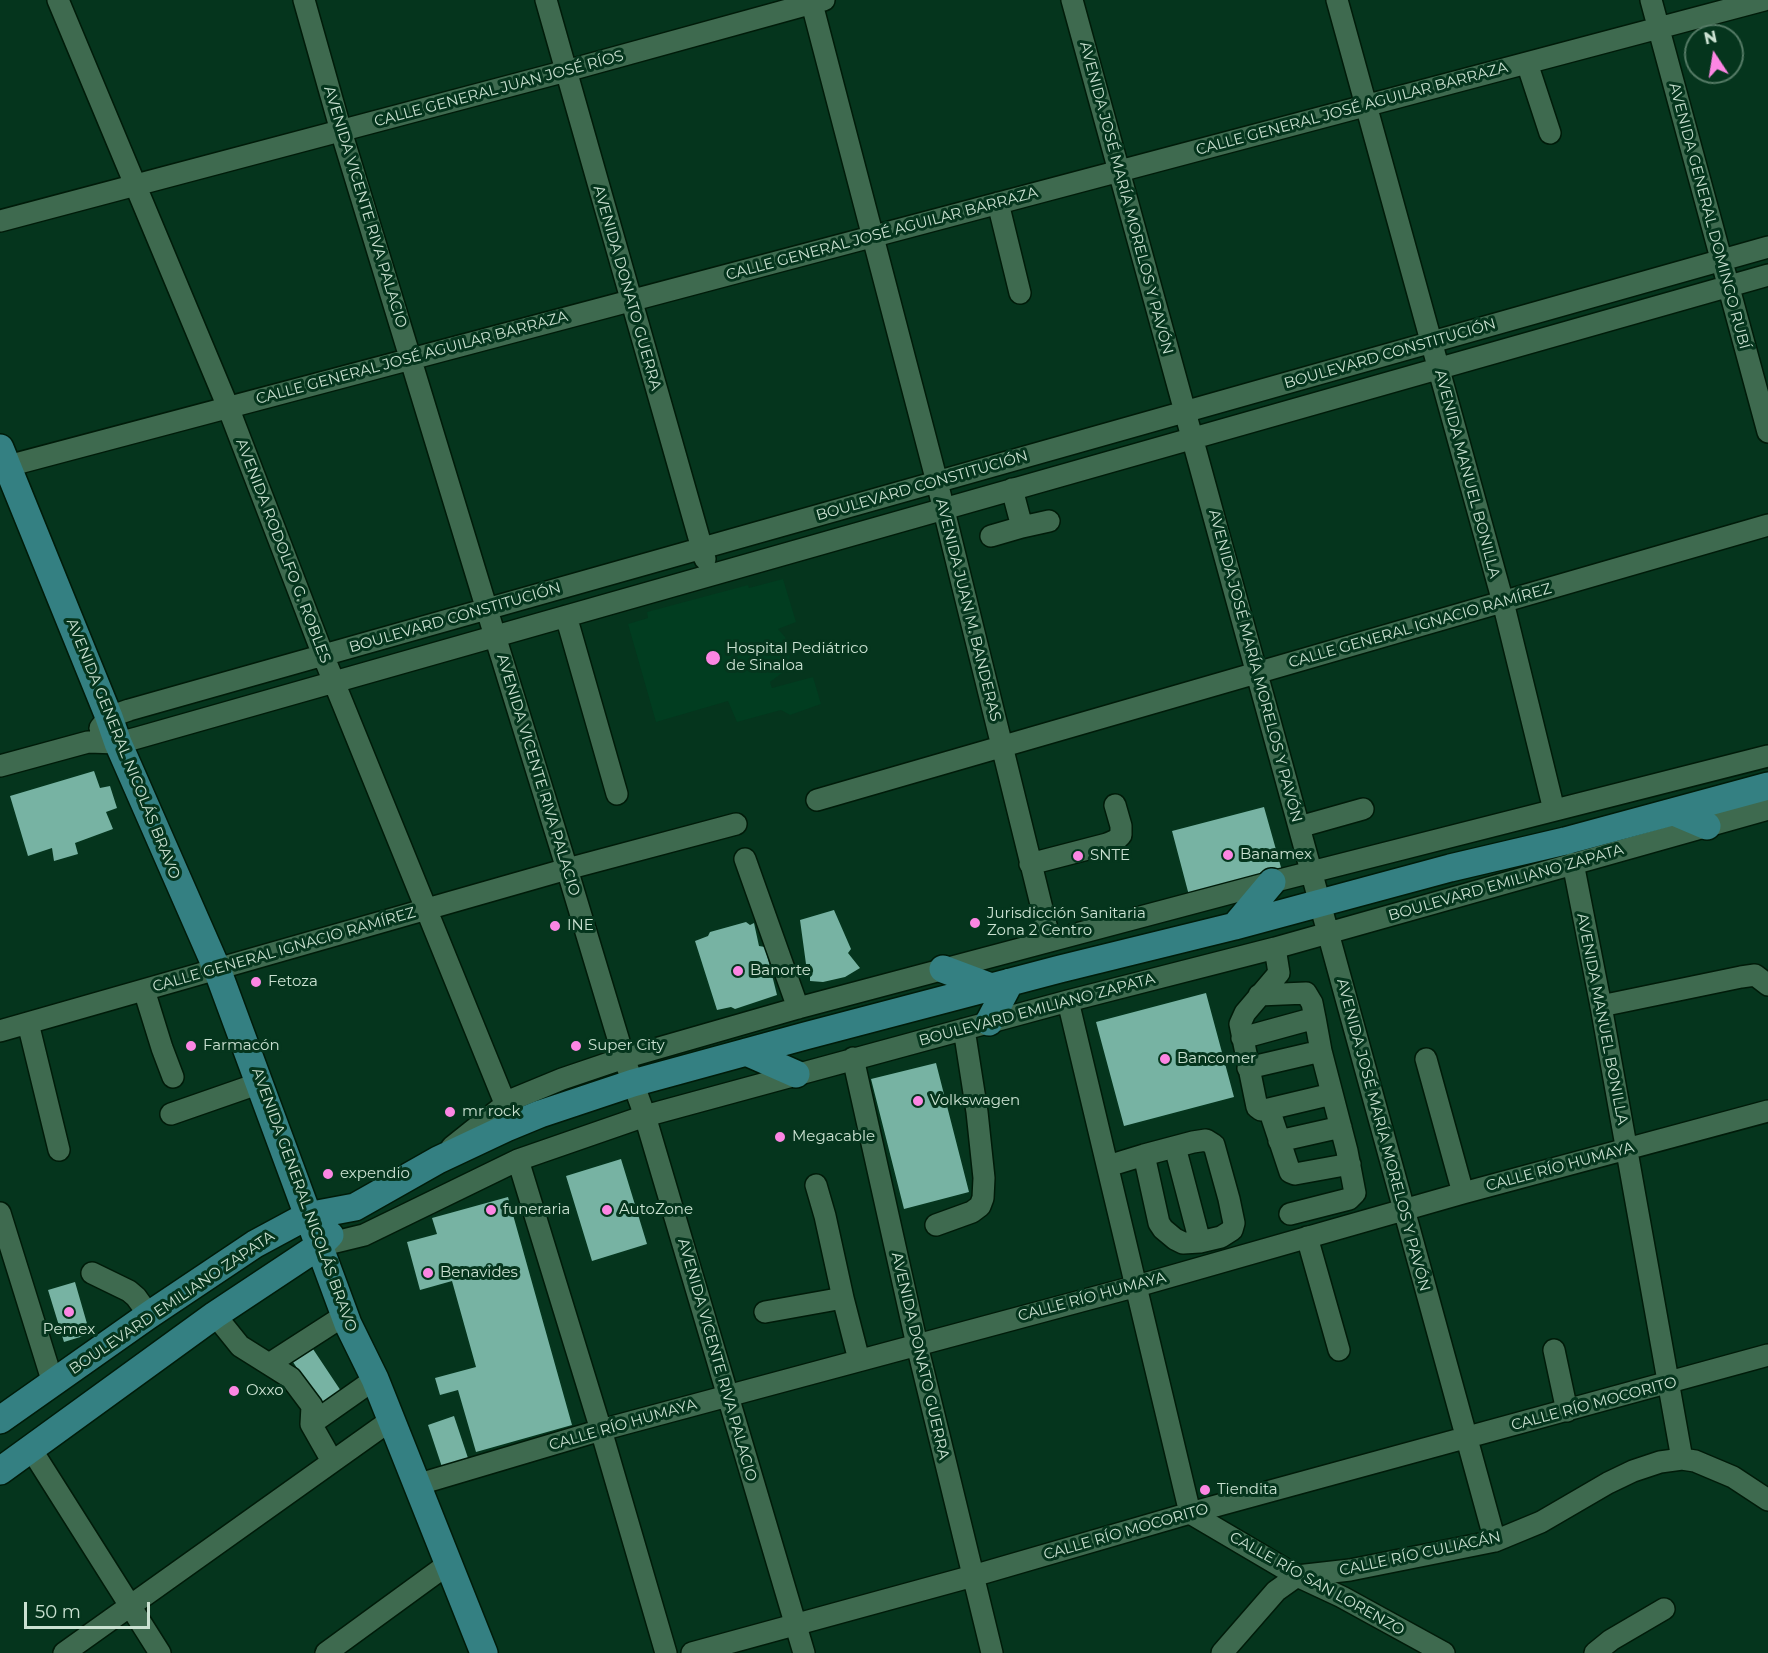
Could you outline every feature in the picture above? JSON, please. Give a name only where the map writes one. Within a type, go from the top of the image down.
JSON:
[{"type":"main road","name":"AVENIDA GENERAL NICOLÁS BRAVO","points":[[2,460],[118,743],[217,969],[347,1320],[375,1379],[484,1653]]},
{"type":"main road","name":"BOULEVARD EMILIANO ZAPATA","points":[[0,1471],[215,1315],[319,1246],[355,1207],[438,1160],[628,1071],[746,1052],[1000,984],[1573,839],[1768,786]]},
{"type":"main road","points":[[1674,812],[1707,826]]},
{"type":"main road","points":[[1234,926],[1272,882]]},
{"type":"main road","points":[[944,969],[1000,984],[976,1025]]},
{"type":"main road","points":[[746,1052],[795,1074]]},
{"type":"main road","name":"BOULEVARD EMILIANO ZAPATA","points":[[0,1420],[255,1244],[307,1216],[355,1207]]},
{"type":"street","name":"AVENIDA RODOLFO G. ROBLES","points":[[58,0],[228,407],[323,655],[505,1103]]},
{"type":"street","name":"AVENIDA VICENTE RIVA PALACIO","points":[[304,0],[341,131],[495,636],[628,1071],[645,1116],[804,1653]]},
{"type":"street","name":"AVENIDA DONATO GUERRA","points":[[546,0],[710,575]]},
{"type":"street","name":"AVENIDA JOSÉ MARÍA MORELOS Y PAVÓN","points":[[1072,0],[1495,1541]]},
{"type":"street","name":"AVENIDA MANUEL BONILLA","points":[[1337,0],[1503,602],[1554,810]]},
{"type":"street","name":"AVENIDA GENERAL DOMINGO RUBÍ","points":[[1651,0],[1768,432]]},
{"type":"street","name":"CALLE GENERAL JOSÉ AGUILAR BARRAZA","points":[[2,460],[228,407],[1764,0]]},
{"type":"street","name":"CALLE GENERAL JUAN JOSÉ RÍOS","points":[[0,221],[566,71],[816,1]]},
{"type":"street","name":"AVENIDA JUAN M. BANDERAS","points":[[816,1],[1050,941]]},
{"type":"street","points":[[1527,63],[1550,133]]},
{"type":"street","points":[[998,203],[1020,293]]},
{"type":"street","name":"BOULEVARD CONSTITUCIÓN","points":[[109,717],[1768,247]]},
{"type":"street","name":"BOULEVARD CONSTITUCIÓN","points":[[0,766],[88,742],[118,743],[1768,275]]},
{"type":"street","points":[[1012,489],[1022,527]]},
{"type":"street","points":[[991,536],[1049,521]]},
{"type":"street","name":"CALLE GENERAL IGNACIO RAMÍREZ","points":[[817,800],[1768,525]]},
{"type":"street","points":[[566,616],[617,794]]},
{"type":"street","points":[[88,742],[109,717]]},
{"type":"street","name":"BOULEVARD EMILIANO ZAPATA","points":[[438,1160],[505,1103],[562,1079],[628,1071],[798,1008],[1311,871],[1768,756]]},
{"type":"street","points":[[1030,864],[1116,840],[1121,835],[1121,826],[1115,806]]},
{"type":"street","points":[[1299,827],[1363,809]]},
{"type":"street","name":"BOULEVARD EMILIANO ZAPATA","points":[[319,1246],[364,1235],[518,1160],[645,1116],[976,1025],[1275,948],[1768,809]]},
{"type":"street","name":"CALLE GENERAL IGNACIO RAMÍREZ","points":[[0,1032],[567,869],[736,824]]},
{"type":"street","points":[[745,859],[798,1008]]},
{"type":"street","name":"AVENIDA MANUEL BONILLA","points":[[1573,863],[1683,1459]]},
{"type":"street","points":[[1275,948],[1279,973],[1259,995],[1241,1019],[1240,1024],[1257,1107],[1261,1110],[1269,1109],[1332,1094]]},
{"type":"street","points":[[1601,1006],[1755,975],[1768,985]]},
{"type":"street","points":[[144,990],[173,1077]]},
{"type":"street","points":[[1259,995],[1306,993],[1312,1003],[1321,1051],[1354,1180],[1353,1198],[1290,1214]]},
{"type":"street","points":[[1068,1001],[1190,1513]]},
{"type":"street","points":[[1242,1038],[1315,1018]]},
{"type":"street","points":[[28,1023],[59,1150]]},
{"type":"street","points":[[936,1225],[972,1212],[980,1206],[983,1198],[984,1178],[977,1112],[976,1025]]},
{"type":"street","points":[[1248,1068],[1321,1051]]},
{"type":"street","name":"AVENIDA DONATO GUERRA","points":[[853,1058],[916,1345],[992,1653]]},
{"type":"street","points":[[1426,1059],[1463,1193]]},
{"type":"street","points":[[171,1114],[260,1083]]},
{"type":"street","points":[[1269,1109],[1290,1172],[1295,1174],[1350,1164]]},
{"type":"street","name":"CALLE RÍO HUMAYA","points":[[416,1485],[601,1431],[1137,1286],[1404,1209],[1768,1111]]},
{"type":"street","points":[[1279,1141],[1341,1127]]},
{"type":"street","points":[[1108,1166],[1144,1155],[1206,1140],[1218,1151],[1234,1223],[1232,1230],[1227,1234],[1200,1242],[1183,1243],[1163,1229],[1159,1222],[1144,1155]]},
{"type":"street","points":[[1175,1147],[1200,1242]]},
{"type":"street","points":[[518,1160],[666,1653]]},
{"type":"street","points":[[816,1185],[859,1360]]},
{"type":"street","points":[[0,1213],[53,1383]]},
{"type":"street","points":[[1307,1237],[1339,1350]]},
{"type":"street","points":[[92,1273],[136,1297],[149,1315]]},
{"type":"street","points":[[765,1312],[843,1298]]},
{"type":"street","points":[[215,1315],[235,1342],[291,1378],[312,1406],[311,1424],[332,1461]]},
{"type":"street","points":[[274,1367],[347,1320]]},
{"type":"street","points":[[1554,1350],[1567,1411]]},
{"type":"street","name":"CALLE RÍO MOCORITO","points":[[692,1653],[973,1576],[1190,1513],[1768,1355]]},
{"type":"street","points":[[311,1424],[375,1379]]},
{"type":"street","points":[[64,1653],[391,1420]]},
{"type":"street","points":[[31,1449],[160,1653]]},
{"type":"street","name":"CALLE RÍO CULIACÁN","points":[[1297,1575],[1350,1570],[1495,1541],[1542,1522],[1608,1483],[1660,1462],[1683,1459],[1701,1463],[1733,1477],[1768,1500]]},
{"type":"street","name":"CALLE RÍO SAN LORENZO","points":[[1190,1513],[1297,1575],[1444,1653]]},
{"type":"street","points":[[326,1653],[448,1564]]},
{"type":"street","points":[[1222,1653],[1276,1591],[1297,1575]]},
{"type":"street","points":[[1594,1653],[1611,1640],[1664,1609]]},
{"type":"shaded area","name":"Hospital Pediátrico de Sinaloa","points":[[783,579],[796,622],[778,629],[785,637],[789,649],[790,667],[770,682],[772,688],[813,677],[821,704],[790,715],[781,710],[737,722],[728,701],[656,722],[628,624],[648,618],[647,612],[748,585],[749,588]]},
{"type":"building","points":[[94,771],[100,788],[110,786],[117,808],[106,812],[113,829],[75,843],[78,854],[54,861],[52,848],[28,856],[10,796]]},
{"type":"building","name":"Banamex","points":[[1264,807],[1284,878],[1191,903],[1172,831]]},
{"type":"building","points":[[834,910],[851,949],[848,953],[860,968],[845,977],[823,982],[810,981],[810,964],[806,964],[800,920]]},
{"type":"building","name":"Banorte","points":[[746,922],[750,925],[754,923],[759,946],[765,947],[777,995],[735,1009],[731,1007],[717,1010],[695,941],[708,936],[710,932]]},
{"type":"building","name":"Bancomer","points":[[1206,993],[1234,1097],[1124,1126],[1096,1022]]},
{"type":"building","points":[[936,1063],[969,1192],[904,1209],[871,1079]]},
{"type":"building","name":"AutoZone","points":[[621,1159],[647,1244],[592,1261],[566,1176]]},
{"type":"building","points":[[508,1197],[572,1425],[476,1452],[458,1390],[440,1395],[435,1378],[476,1367],[452,1281],[420,1290],[407,1242],[437,1234],[432,1218]]},
{"type":"building","name":"Pemex","points":[[75,1282],[90,1334],[64,1342],[48,1290]]},
{"type":"building","points":[[313,1349],[345,1397],[325,1410],[293,1362]]},
{"type":"building","points":[[454,1416],[468,1458],[442,1467],[428,1425]]},
{"type":"place","name":"Hospital Pediátrico de Sinaloa","points":[[713,658]]},
{"type":"place","name":"Banamex","points":[[1228,855]]},
{"type":"place","name":"SNTE","points":[[1078,856]]},
{"type":"place","name":"Jurisdicción Sanitaria Zona 2 Centro","points":[[975,923]]},
{"type":"place","name":"INE","points":[[555,926]]},
{"type":"place","name":"Banorte","points":[[738,971]]},
{"type":"place","name":"Fetoza","points":[[256,982]]},
{"type":"place","name":"Farmacón","points":[[191,1046]]},
{"type":"place","name":"Super City","points":[[576,1046]]},
{"type":"place","name":"Bancomer","points":[[1165,1059]]},
{"type":"place","name":"Volkswagen","points":[[918,1101]]},
{"type":"place","name":"mr rock","points":[[450,1112]]},
{"type":"place","name":"Megacable","points":[[780,1137]]},
{"type":"place","name":"expendio","points":[[328,1174]]},
{"type":"place","name":"funeraria","points":[[491,1210]]},
{"type":"place","name":"AutoZone","points":[[607,1210]]},
{"type":"place","name":"Benavides","points":[[428,1273]]},
{"type":"place","name":"Pemex","points":[[69,1312]]},
{"type":"place","name":"Oxxo","points":[[234,1391]]},
{"type":"place","name":"Tiendita","points":[[1205,1490]]}]
